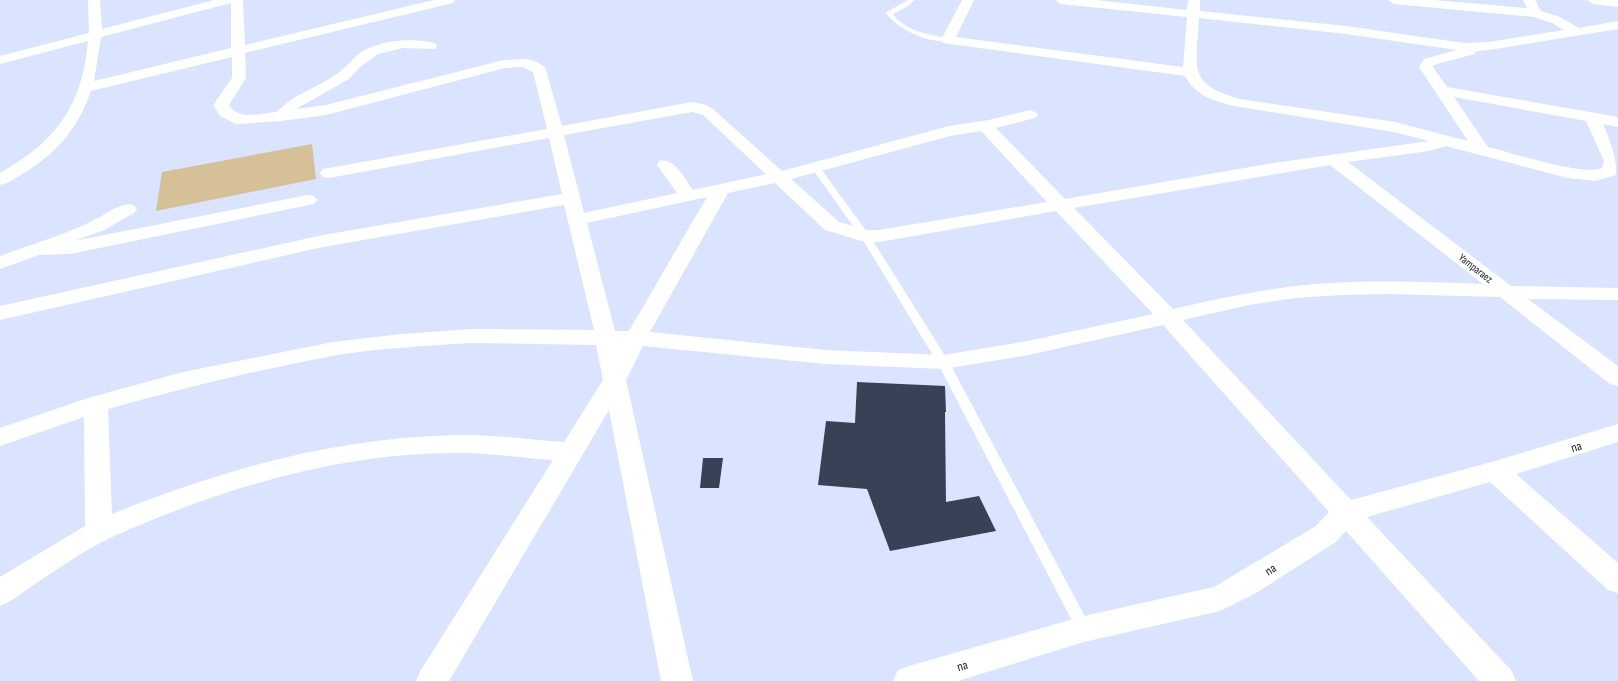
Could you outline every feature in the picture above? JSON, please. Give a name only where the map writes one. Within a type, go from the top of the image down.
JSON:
[{"type":"street","points":[[0,180],[40,155],[59,137],[72,120],[85,88],[95,34],[94,0]]},
{"type":"street","points":[[0,60],[228,0]]},
{"type":"street","points":[[237,0],[240,50],[239,78],[221,105],[225,113],[236,118],[281,116],[352,105],[504,64],[528,62],[534,64],[540,70],[606,337],[677,681]]},
{"type":"street","points":[[85,88],[448,0]]},
{"type":"street","points":[[968,0],[948,40],[1190,72]]},
{"type":"street","points":[[1061,0],[1193,7],[1446,45],[1489,46]]},
{"type":"street","points":[[1394,0],[1536,13],[1556,20],[1577,32]]},
{"type":"street","points":[[1529,0],[1536,13]]},
{"type":"street","points":[[1593,0],[1618,3]]},
{"type":"street","points":[[1193,7],[1190,72],[1195,83],[1214,96],[1239,103],[1366,122],[1445,139],[1568,173],[1603,176],[1610,171],[1612,161],[1592,118]]},
{"type":"street","points":[[1482,149],[1426,67],[1429,62],[1489,46],[1618,25]]},
{"type":"street","points":[[281,116],[294,103],[344,76],[354,65],[373,51],[403,44],[430,46]]},
{"type":"street","points":[[1443,91],[1618,122]]},
{"type":"street","points":[[329,173],[679,108],[701,108],[708,112],[832,226],[865,236],[903,233],[1062,204],[1333,159],[1429,146],[1439,143],[1445,139]]},
{"type":"street","points":[[577,220],[688,195],[779,177],[949,131],[985,126],[1030,115]]},
{"type":"street","points":[[985,126],[1062,204],[1168,317],[1500,681]]},
{"type":"street","name":"Yamparaez","points":[[1333,159],[1618,378]]},
{"type":"street","points":[[665,165],[688,195]]},
{"type":"street","points":[[432,681],[615,380],[636,338],[721,189]]},
{"type":"street","points":[[0,313],[323,241],[572,198]]},
{"type":"street","points":[[39,249],[70,248],[308,200]]},
{"type":"street","points":[[0,263],[97,226],[128,209]]},
{"type":"street","points":[[0,437],[96,404],[183,380],[333,349],[401,341],[471,336],[636,338],[826,357],[943,362],[1028,348],[1283,292],[1326,288],[1414,288],[1507,292],[1618,294]]},
{"type":"street","points":[[96,404],[99,531]]},
{"type":"street","name":"na","points":[[909,681],[1084,629],[1220,598],[1246,584],[1326,534],[1346,512],[1495,471],[1618,433]]},
{"type":"street","points":[[0,593],[27,574],[99,531],[181,497],[287,466],[355,452],[400,447],[460,444],[572,452]]},
{"type":"street","points":[[1495,471],[1618,581]]},
{"type":"lane","points":[[912,0],[906,5],[889,12],[892,18],[905,28],[919,34],[948,40]]},
{"type":"lane","points":[[815,167],[865,236],[943,362],[1084,629]]},
{"type":"shaded area","points":[[312,144],[316,179],[156,211],[162,172]]},
{"type":"building","points":[[857,382],[945,386],[946,502],[979,496],[996,531],[890,551],[867,489],[818,485],[826,421],[855,423]]},
{"type":"building","points":[[703,458],[723,458],[719,488],[700,488]]}]
